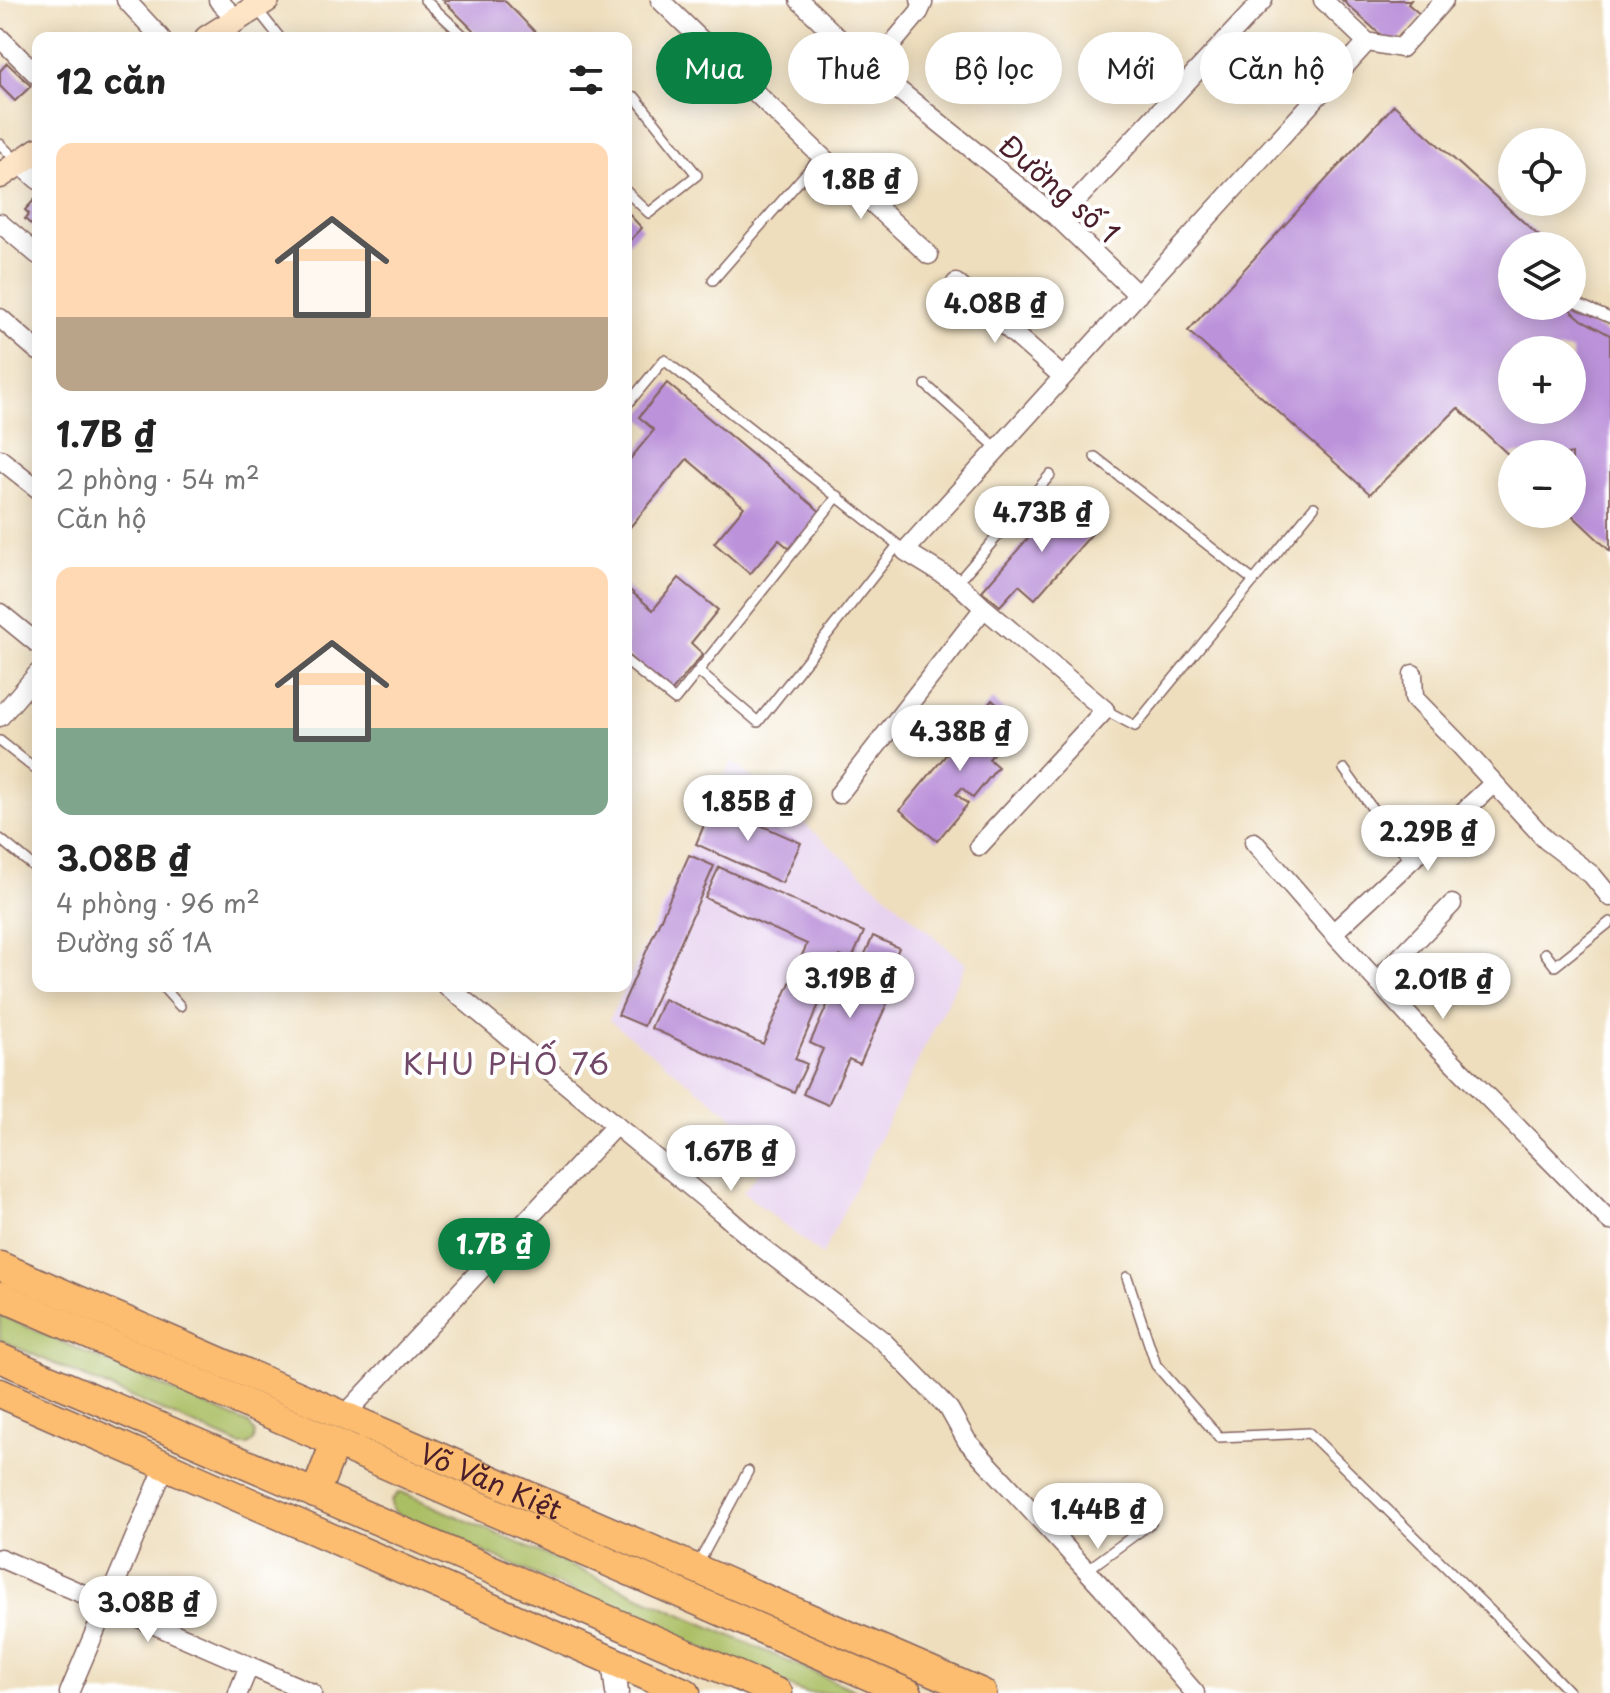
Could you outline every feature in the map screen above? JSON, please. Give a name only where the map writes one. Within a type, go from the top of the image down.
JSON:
[{"type":"main road","points":[[216,32],[252,7]]},
{"type":"main road","name":"Võ Văn Kiệt","points":[[0,1266],[339,1430],[908,1693]]},
{"type":"main road","name":"Võ Văn Kiệt","points":[[0,1296],[696,1567],[982,1693]]},
{"type":"main road","points":[[0,1358],[778,1693]]},
{"type":"main road","points":[[0,1393],[613,1660],[678,1692]]},
{"type":"main road","points":[[315,1494],[339,1430]]},
{"type":"street","points":[[126,0],[155,32]]},
{"type":"street","points":[[218,0],[252,7]]},
{"type":"street","points":[[660,0],[821,156],[929,255]]},
{"type":"street","name":"Đường số 1","points":[[799,0],[833,32]]},
{"type":"street","points":[[902,32],[919,12],[923,3],[920,0]]},
{"type":"street","points":[[1059,219],[1263,0]]},
{"type":"street","points":[[1323,0],[1367,42],[1401,48],[1444,0]]},
{"type":"street","points":[[0,38],[32,70]]},
{"type":"street","points":[[979,846],[1105,710],[957,583],[902,548],[1138,295],[1367,42]]},
{"type":"street","name":"Đường số 1","points":[[909,98],[1059,219],[1138,295]]},
{"type":"street","points":[[0,223],[32,250]]},
{"type":"street","points":[[956,283],[1062,376]]},
{"type":"street","points":[[0,318],[32,346]]},
{"type":"street","points":[[0,459],[32,484]]},
{"type":"street","points":[[839,794],[984,608]]},
{"type":"street","points":[[0,613],[32,639]]},
{"type":"street","points":[[1413,674],[1414,698],[1546,840],[1592,875],[1610,897]]},
{"type":"street","points":[[0,717],[32,680]]},
{"type":"street","points":[[1333,933],[1494,783]]},
{"type":"street","points":[[1254,842],[1429,1038],[1610,1221]]},
{"type":"street","points":[[1377,981],[1452,904]]},
{"type":"street","points":[[454,992],[761,1247],[883,1341],[949,1409],[967,1441],[1087,1570],[1195,1693]]},
{"type":"street","points":[[339,1430],[615,1126]]},
{"type":"street","points":[[69,1693],[165,1466]]},
{"type":"street","points":[[0,1558],[312,1693]]},
{"type":"street","points":[[613,1660],[617,1693]]},
{"type":"street","points":[[238,1693],[249,1666]]},
{"type":"lane","points":[[425,0],[460,32]]},
{"type":"lane","points":[[252,7],[275,32]]},
{"type":"lane","points":[[632,99],[635,97],[697,175],[649,213],[632,197]]},
{"type":"lane","points":[[0,144],[19,163]]},
{"type":"lane","points":[[713,280],[821,156]]},
{"type":"lane","points":[[1586,307],[1609,317]]},
{"type":"lane","points":[[632,399],[664,360],[902,548],[758,722],[698,671]]},
{"type":"lane","points":[[926,385],[997,448]]},
{"type":"lane","points":[[1095,457],[1254,581]]},
{"type":"lane","points":[[957,583],[1050,475]]},
{"type":"lane","points":[[632,666],[675,700],[838,496]]},
{"type":"lane","points":[[1105,710],[1135,726],[1314,507]]},
{"type":"lane","points":[[0,741],[32,766]]},
{"type":"lane","points":[[1344,769],[1410,861]]},
{"type":"lane","points":[[0,839],[32,865]]},
{"type":"lane","points":[[1545,953],[1555,966],[1610,922]]},
{"type":"lane","points":[[167,992],[180,1006]]},
{"type":"lane","points":[[1127,1277],[1156,1365],[1219,1437],[1309,1433],[1570,1693]]},
{"type":"lane","points":[[696,1567],[748,1471]]},
{"type":"lane","points":[[1087,1570],[1151,1523]]},
{"type":"shaded area","points":[[732,761],[966,964],[822,1255],[743,1192],[777,1151],[609,1020],[622,992],[632,992],[632,972]]},
{"type":"green space","points":[[0,1315],[249,1424],[255,1433],[254,1441],[240,1445],[0,1340]]},
{"type":"green space","points":[[398,1493],[861,1693],[805,1693],[397,1514],[392,1509],[391,1501]]},
{"type":"building","points":[[443,0],[504,0],[535,32],[475,32]]},
{"type":"building","points":[[1342,0],[1411,0],[1408,4],[1421,15],[1393,46]]},
{"type":"building","points":[[7,63],[31,86],[15,101],[0,86],[0,71]]},
{"type":"building","points":[[1394,105],[1498,199],[1498,216],[1517,216],[1535,232],[1498,232],[1498,320],[1582,320],[1610,335],[1610,551],[1586,528],[1586,440],[1498,440],[1498,445],[1458,408],[1370,494],[1188,331]]},
{"type":"building","points":[[32,202],[32,225],[25,219],[29,214],[25,210]]},
{"type":"building","points":[[632,217],[642,228],[632,239]]},
{"type":"building","points":[[667,383],[822,513],[791,550],[779,540],[750,574],[714,543],[744,507],[687,459],[632,525],[632,457],[654,430],[639,417]]},
{"type":"building","points":[[1063,498],[1097,528],[1035,599],[1019,585],[1000,606],[982,591]]},
{"type":"building","points":[[679,578],[718,610],[691,643],[703,654],[671,692],[632,659],[632,592],[653,610]]},
{"type":"building","points":[[992,700],[1019,723],[989,759],[998,767],[973,798],[962,788],[956,794],[968,804],[937,841],[900,810]]},
{"type":"building","points":[[713,804],[801,843],[782,883],[696,844]]},
{"type":"building","points":[[689,855],[714,866],[644,1026],[618,1015],[628,992],[632,992],[632,983]]},
{"type":"building","points":[[719,867],[864,932],[851,961],[840,956],[795,1059],[807,1064],[794,1092],[651,1028],[664,999],[763,1044],[807,944],[705,898]]},
{"type":"building","points":[[873,936],[899,948],[878,995],[889,999],[860,1064],[849,1059],[828,1105],[803,1094],[823,1049],[810,1043],[839,979],[851,985]]},
{"type":"district","name":"KHU PHỐ 76","points":[[507,1062]]}]
